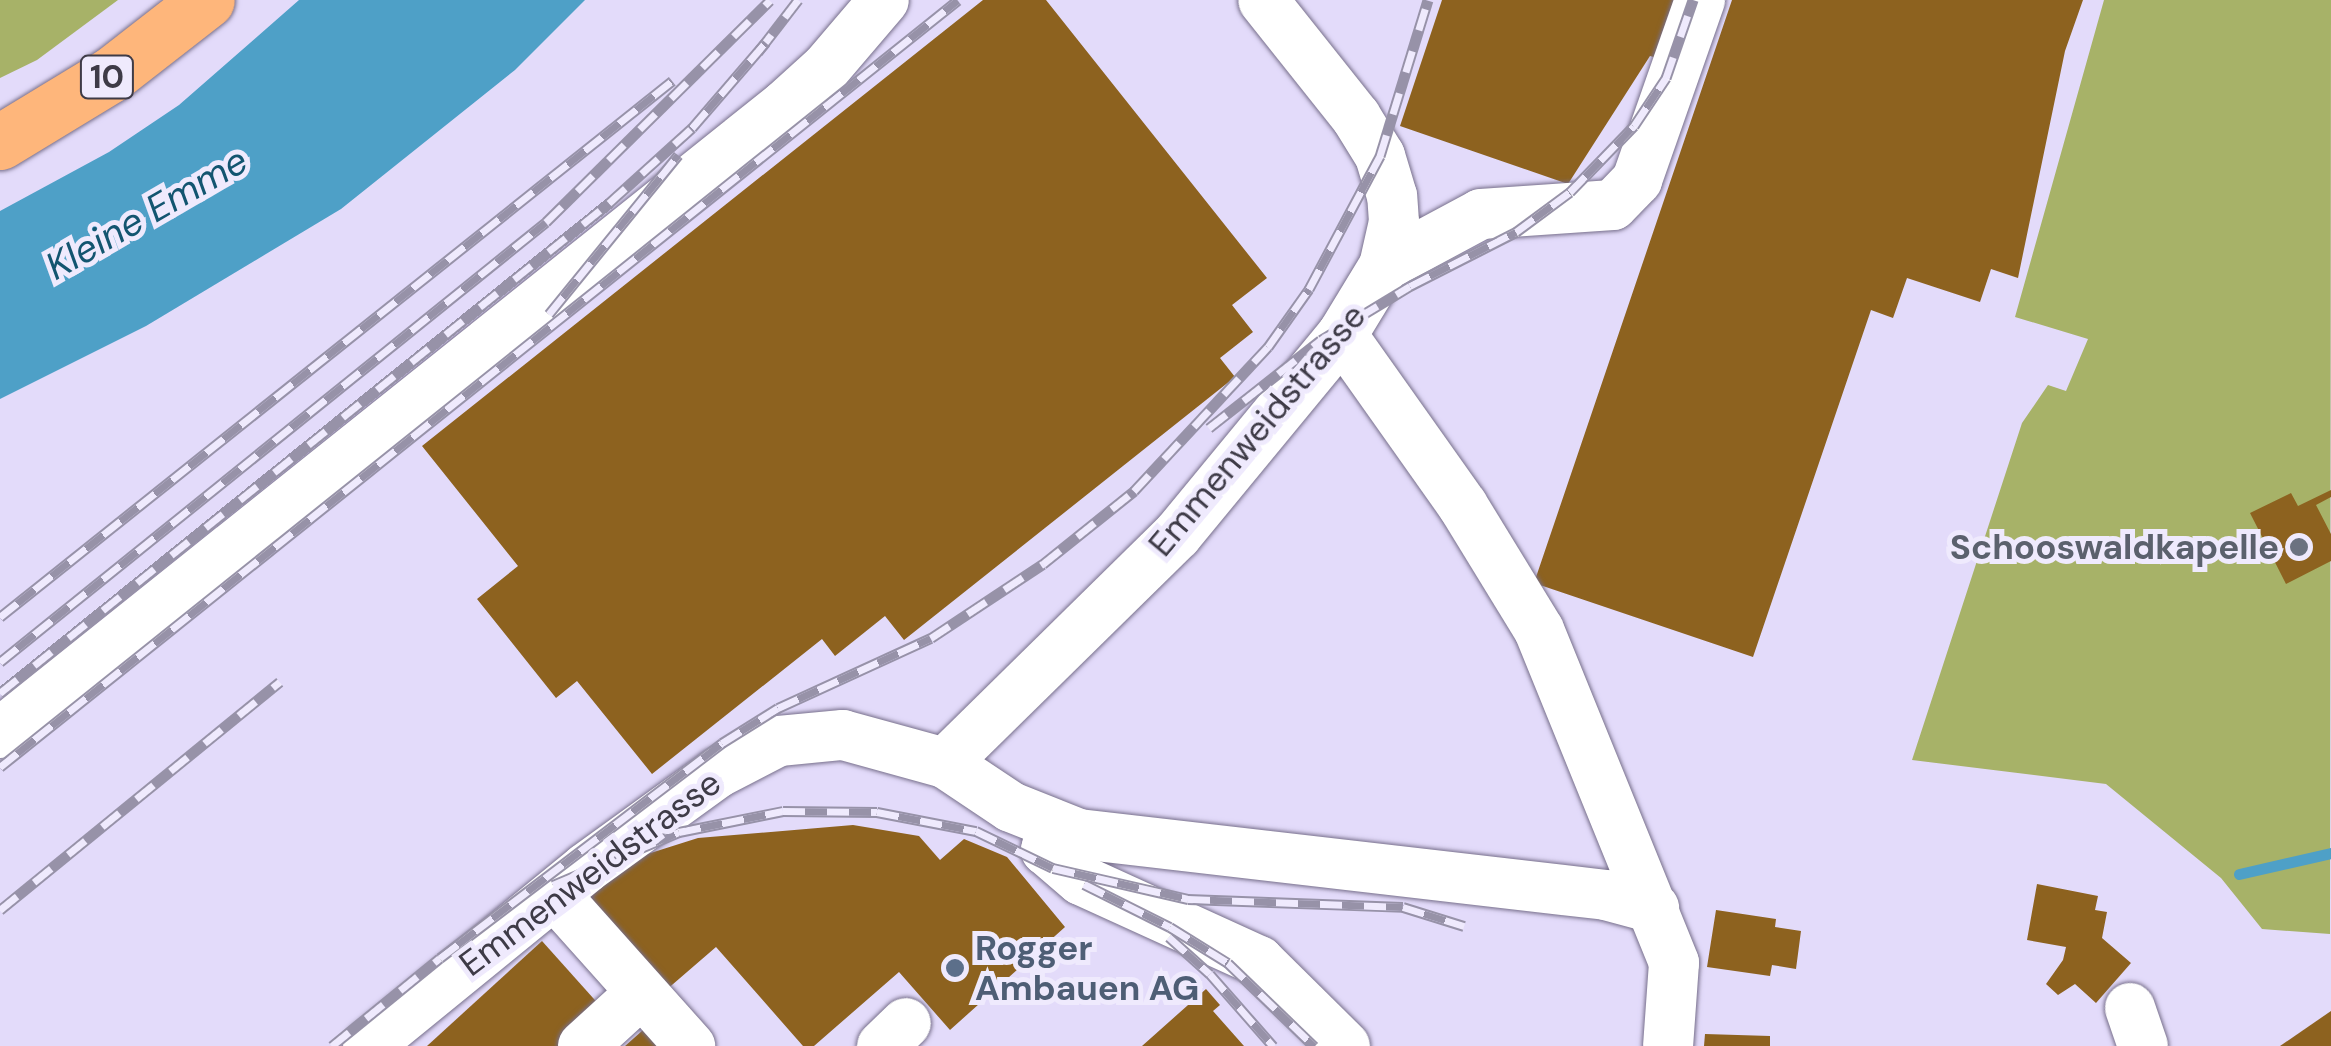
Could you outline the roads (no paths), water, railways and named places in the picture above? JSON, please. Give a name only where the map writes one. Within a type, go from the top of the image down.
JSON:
[{"type":"main road","name":"10","points":[[0,142],[112,74],[207,0]]},
{"type":"street","points":[[0,733],[785,105],[838,55],[884,0]]},
{"type":"street","name":"Emmenweidstrasse","points":[[946,763],[1177,535],[1342,335],[1384,266],[1394,222],[1388,178],[1380,156],[1356,117],[1262,0]]},
{"type":"street","points":[[1384,266],[1481,214],[1613,205],[1638,180],[1700,0]]},
{"type":"street","points":[[1342,335],[1463,506],[1539,630],[1674,962],[1668,1046]]},
{"type":"street","name":"Emmenweidstrasse","points":[[368,1046],[555,895],[717,773],[780,742],[843,735],[946,763],[1011,807],[1079,834],[1606,895],[1654,908]]},
{"type":"street","points":[[1052,824],[1046,850],[1080,880],[1259,962],[1346,1046]]},
{"type":"street","points":[[555,895],[690,1046]]},
{"type":"street","points":[[582,1046],[641,993]]},
{"type":"water","name":"Kleine Emme","points":[[299,0],[585,0],[515,70],[341,209],[146,326],[0,399],[0,211],[109,152],[179,105]]},
{"type":"waterway","points":[[2239,874],[2331,853]]},
{"type":"railway","points":[[0,662],[546,222],[770,0]]},
{"type":"railway","points":[[758,52],[798,0]]},
{"type":"railway","points":[[0,767],[958,0]]},
{"type":"railway","points":[[332,1046],[440,958],[722,743],[778,708],[931,638],[1043,564],[1134,491],[1268,347],[1309,289],[1380,156],[1428,0]]},
{"type":"railway","points":[[1209,428],[1321,340],[1410,286],[1516,232],[1570,192],[1634,126],[1666,78],[1693,0]]},
{"type":"railway","points":[[0,693],[609,203],[692,128],[766,42]]},
{"type":"railway","points":[[0,617],[672,81]]},
{"type":"railway","points":[[549,314],[678,155]]},
{"type":"railway","points":[[0,910],[280,682]]},
{"type":"railway","points":[[553,885],[679,832],[783,811],[877,812],[976,831],[1053,868],[1188,899],[1403,907],[1464,926]]},
{"type":"railway","points":[[1084,884],[1170,927],[1228,963],[1314,1046]]},
{"type":"railway","points":[[1169,937],[1210,974],[1273,1046]]},
{"type":"place","name":"Schooswaldkapelle","points":[[2299,547]]},
{"type":"place","name":"Rogger Ambauen AG","points":[[955,968]]}]
